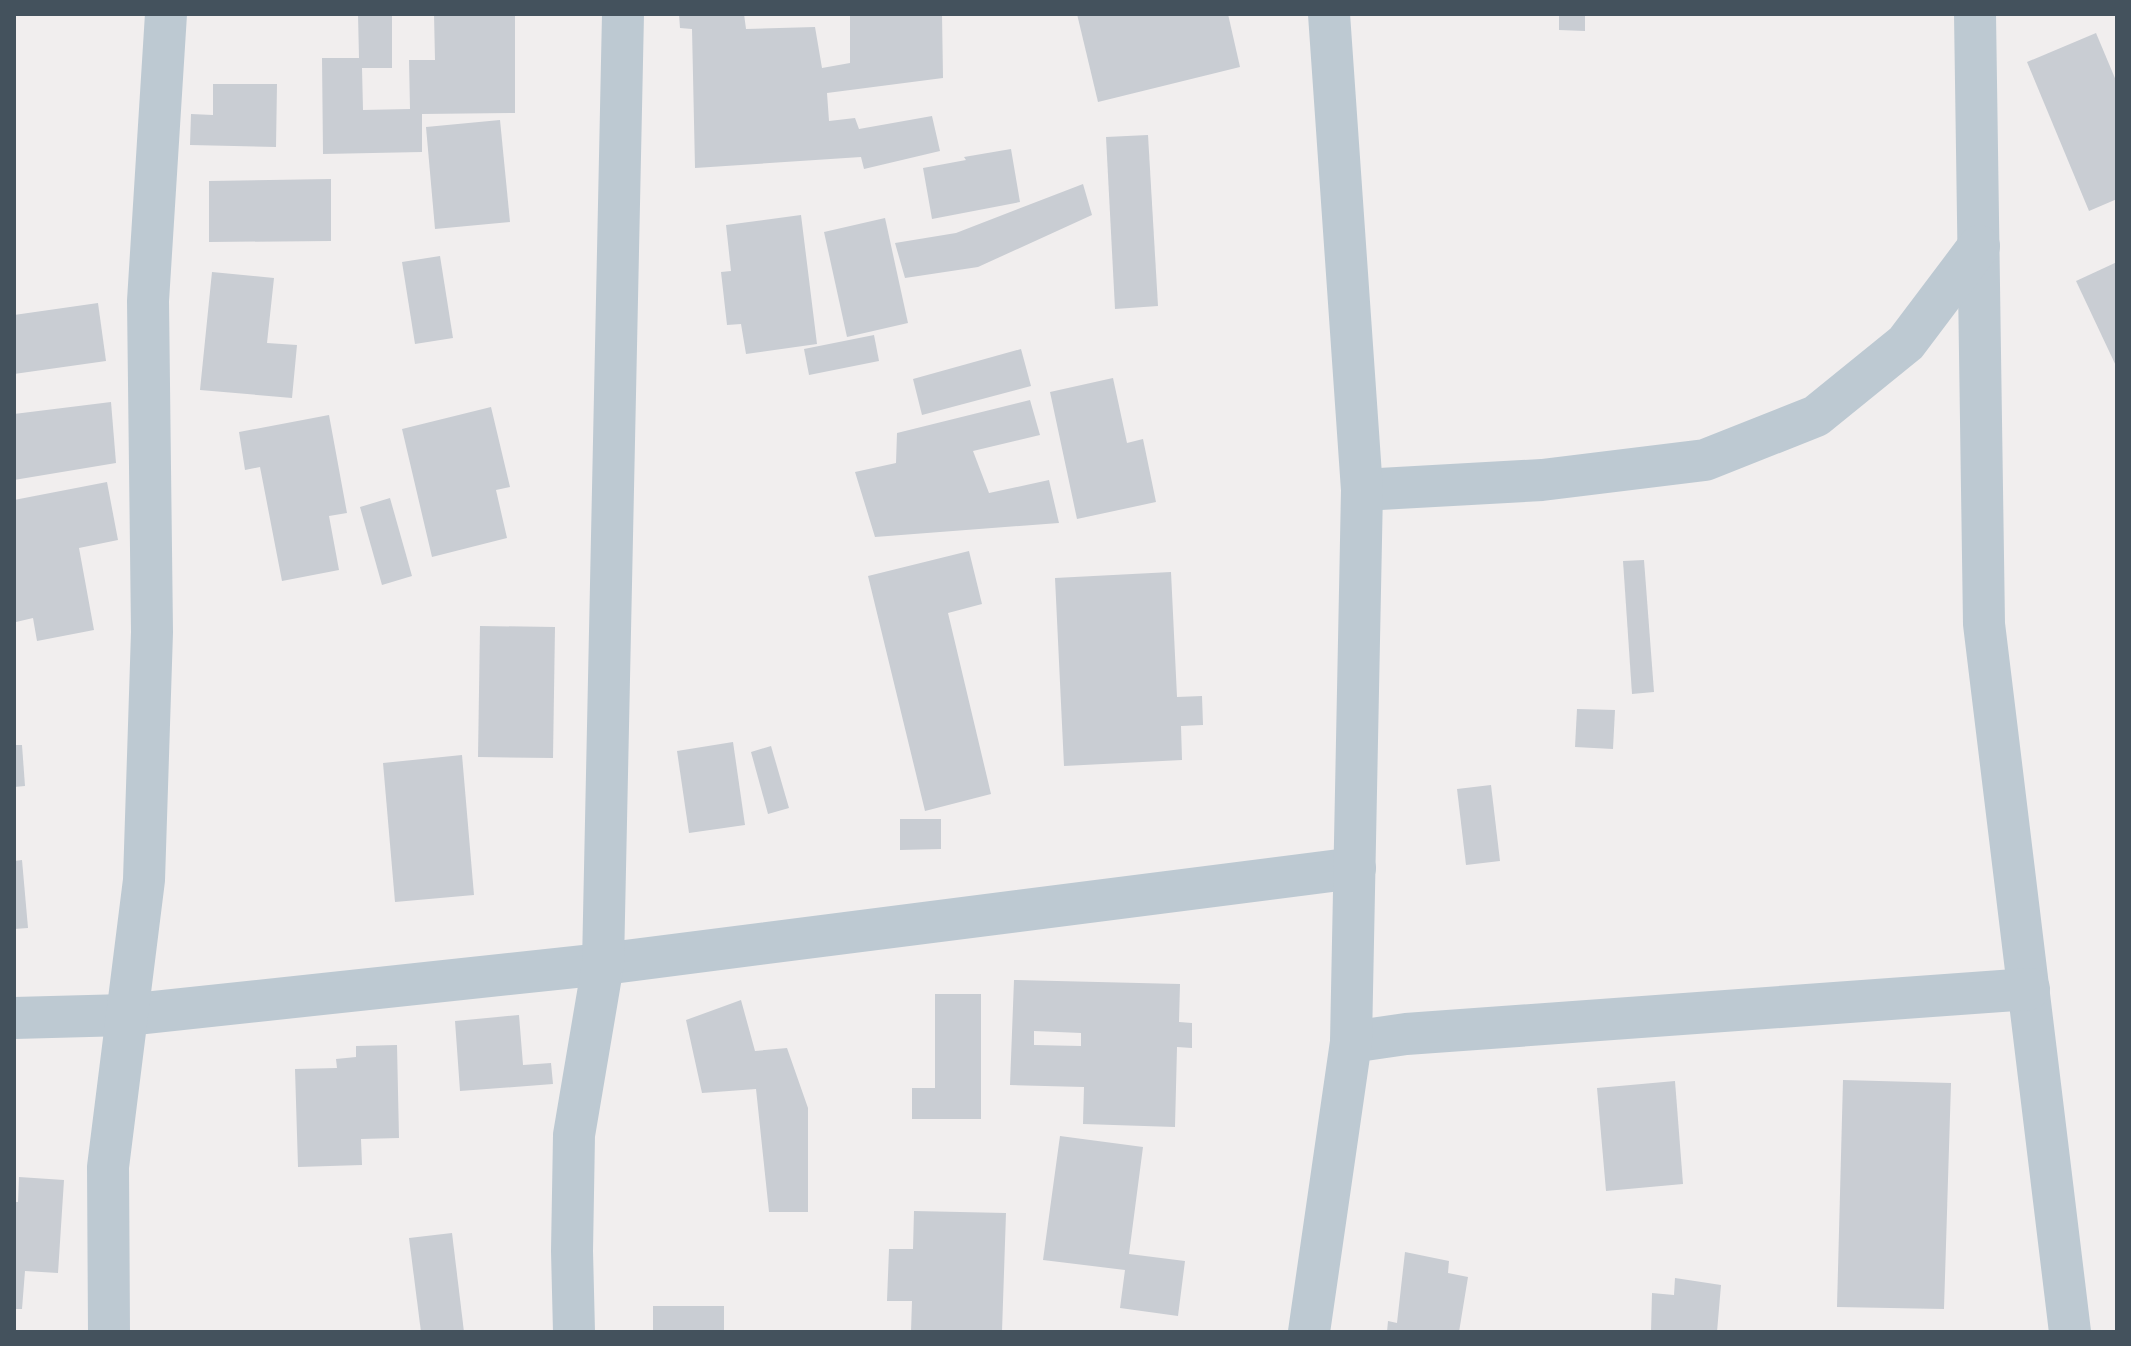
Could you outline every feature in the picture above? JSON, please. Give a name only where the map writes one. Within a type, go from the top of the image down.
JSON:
[{"type":"street","points":[[109,1332],[108,1167],[144,880],[152,632],[148,301],[166,14]]},
{"type":"street","points":[[574,1332],[574,1135],[603,964],[623,14]]},
{"type":"street","points":[[1309,1332],[1351,1042],[1362,490],[1329,14]]},
{"type":"street","points":[[1975,14],[1984,624],[2070,1332]]},
{"type":"street","points":[[1362,490],[1542,480],[1705,460],[1789,427],[1816,416],[1906,343],[1979,246]]},
{"type":"street","points":[[14,1018],[126,1015],[603,964],[1355,868]]},
{"type":"street","points":[[1351,1042],[1406,1034],[2029,989]]},
{"type":"building","points":[[358,14],[392,14],[392,68],[362,68],[363,110],[410,109],[409,60],[435,60],[434,14],[515,14],[515,113],[422,114],[422,152],[323,154],[322,58],[359,58]]},
{"type":"building","points":[[679,14],[744,14],[746,29],[815,27],[822,68],[850,63],[850,14],[942,14],[943,78],[827,93],[829,121],[855,118],[859,129],[932,116],[940,151],[864,169],[861,157],[695,168],[692,29],[680,28]]},
{"type":"building","points":[[1077,14],[1228,14],[1240,67],[1098,102]]},
{"type":"building","points":[[1559,14],[1585,14],[1585,31],[1559,30]]},
{"type":"building","points":[[2096,33],[2117,83],[2117,199],[2089,211],[2027,62]]},
{"type":"building","points":[[213,84],[277,84],[276,147],[190,145],[191,114],[213,115]]},
{"type":"building","points":[[500,120],[510,222],[435,229],[426,127]]},
{"type":"building","points":[[1148,135],[1158,306],[1115,309],[1106,137]]},
{"type":"building","points":[[1011,149],[1020,202],[932,219],[923,168]]},
{"type":"building","points":[[331,179],[331,241],[209,242],[209,181]]},
{"type":"building","points":[[1083,184],[1092,215],[978,267],[905,278],[895,243],[956,233]]},
{"type":"building","points":[[801,215],[817,344],[746,354],[741,324],[727,325],[721,272],[731,271],[726,225]]},
{"type":"building","points":[[885,218],[908,323],[847,337],[824,232]]},
{"type":"building","points":[[440,256],[453,338],[415,344],[402,262]]},
{"type":"building","points":[[2117,262],[2117,368],[2076,281]]},
{"type":"building","points":[[212,272],[274,278],[267,343],[297,345],[292,398],[200,390]]},
{"type":"building","points":[[98,303],[106,361],[14,374],[14,315]]},
{"type":"building","points":[[874,335],[879,361],[809,375],[804,349]]},
{"type":"building","points":[[1021,349],[1031,386],[922,415],[913,379]]},
{"type":"building","points":[[1113,378],[1127,443],[1143,439],[1156,502],[1077,519],[1050,392]]},
{"type":"building","points":[[1030,400],[1040,435],[973,451],[989,493],[1049,480],[1059,523],[875,537],[855,472],[896,463],[897,433]]},
{"type":"building","points":[[111,402],[116,463],[14,480],[14,414]]},
{"type":"building","points":[[491,407],[510,487],[496,490],[507,538],[432,557],[402,429]]},
{"type":"building","points":[[329,415],[347,513],[329,516],[339,570],[282,581],[260,467],[245,470],[239,432]]},
{"type":"building","points":[[107,482],[118,540],[79,548],[94,630],[37,641],[33,618],[16,622],[14,611],[14,500]]},
{"type":"building","points":[[390,498],[412,576],[382,585],[360,507]]},
{"type":"building","points":[[969,551],[982,604],[948,613],[991,794],[925,811],[868,576]]},
{"type":"building","points":[[1644,560],[1654,692],[1632,694],[1623,561]]},
{"type":"building","points":[[1171,572],[1177,697],[1202,696],[1203,725],[1181,726],[1182,760],[1064,766],[1055,578]]},
{"type":"building","points":[[480,626],[555,627],[553,758],[478,757]]},
{"type":"building","points":[[1577,709],[1615,710],[1613,749],[1575,747]]},
{"type":"building","points":[[733,742],[745,825],[689,833],[677,751]]},
{"type":"building","points":[[14,745],[22,745],[25,786],[14,787]]},
{"type":"building","points":[[771,746],[789,808],[768,814],[751,752]]},
{"type":"building","points":[[462,755],[474,895],[395,902],[383,763]]},
{"type":"building","points":[[1491,785],[1500,861],[1466,865],[1457,789]]},
{"type":"building","points":[[900,819],[941,819],[941,849],[900,850]]},
{"type":"building","points":[[22,860],[28,928],[14,929],[14,861]]},
{"type":"building","points":[[1014,980],[1180,984],[1179,1022],[1192,1023],[1192,1048],[1177,1047],[1175,1127],[1083,1124],[1084,1087],[1010,1085]],"holes":[[[1034,1031],[1081,1033],[1081,1046],[1034,1045]]]},
{"type":"building","points":[[935,994],[981,994],[981,1119],[912,1119],[912,1088],[935,1088]]},
{"type":"building","points":[[741,1000],[755,1051],[787,1048],[808,1108],[808,1212],[769,1212],[756,1089],[702,1093],[686,1020]]},
{"type":"building","points":[[519,1015],[523,1065],[551,1063],[553,1084],[460,1091],[455,1021]]},
{"type":"building","points":[[397,1045],[399,1138],[361,1139],[362,1165],[298,1167],[295,1069],[337,1068],[336,1059],[356,1057],[356,1046]]},
{"type":"building","points":[[1843,1080],[1951,1083],[1944,1309],[1837,1307]]},
{"type":"building","points":[[1675,1081],[1683,1184],[1606,1191],[1597,1088]]},
{"type":"building","points":[[1060,1136],[1143,1147],[1129,1254],[1185,1261],[1178,1316],[1120,1308],[1125,1270],[1043,1260]]},
{"type":"building","points":[[19,1177],[64,1180],[58,1273],[25,1271],[22,1309],[14,1309],[14,1202],[18,1202]]},
{"type":"building","points":[[914,1211],[1006,1213],[1002,1332],[911,1332],[912,1301],[887,1301],[889,1249],[913,1249]]},
{"type":"building","points":[[452,1233],[464,1332],[421,1332],[409,1238]]},
{"type":"building","points":[[1405,1252],[1449,1261],[1448,1273],[1468,1277],[1459,1332],[1387,1332],[1388,1321],[1397,1323]]},
{"type":"building","points":[[1675,1278],[1721,1285],[1717,1332],[1651,1332],[1652,1293],[1674,1295]]},
{"type":"building","points":[[653,1306],[724,1306],[724,1332],[653,1332]]}]
